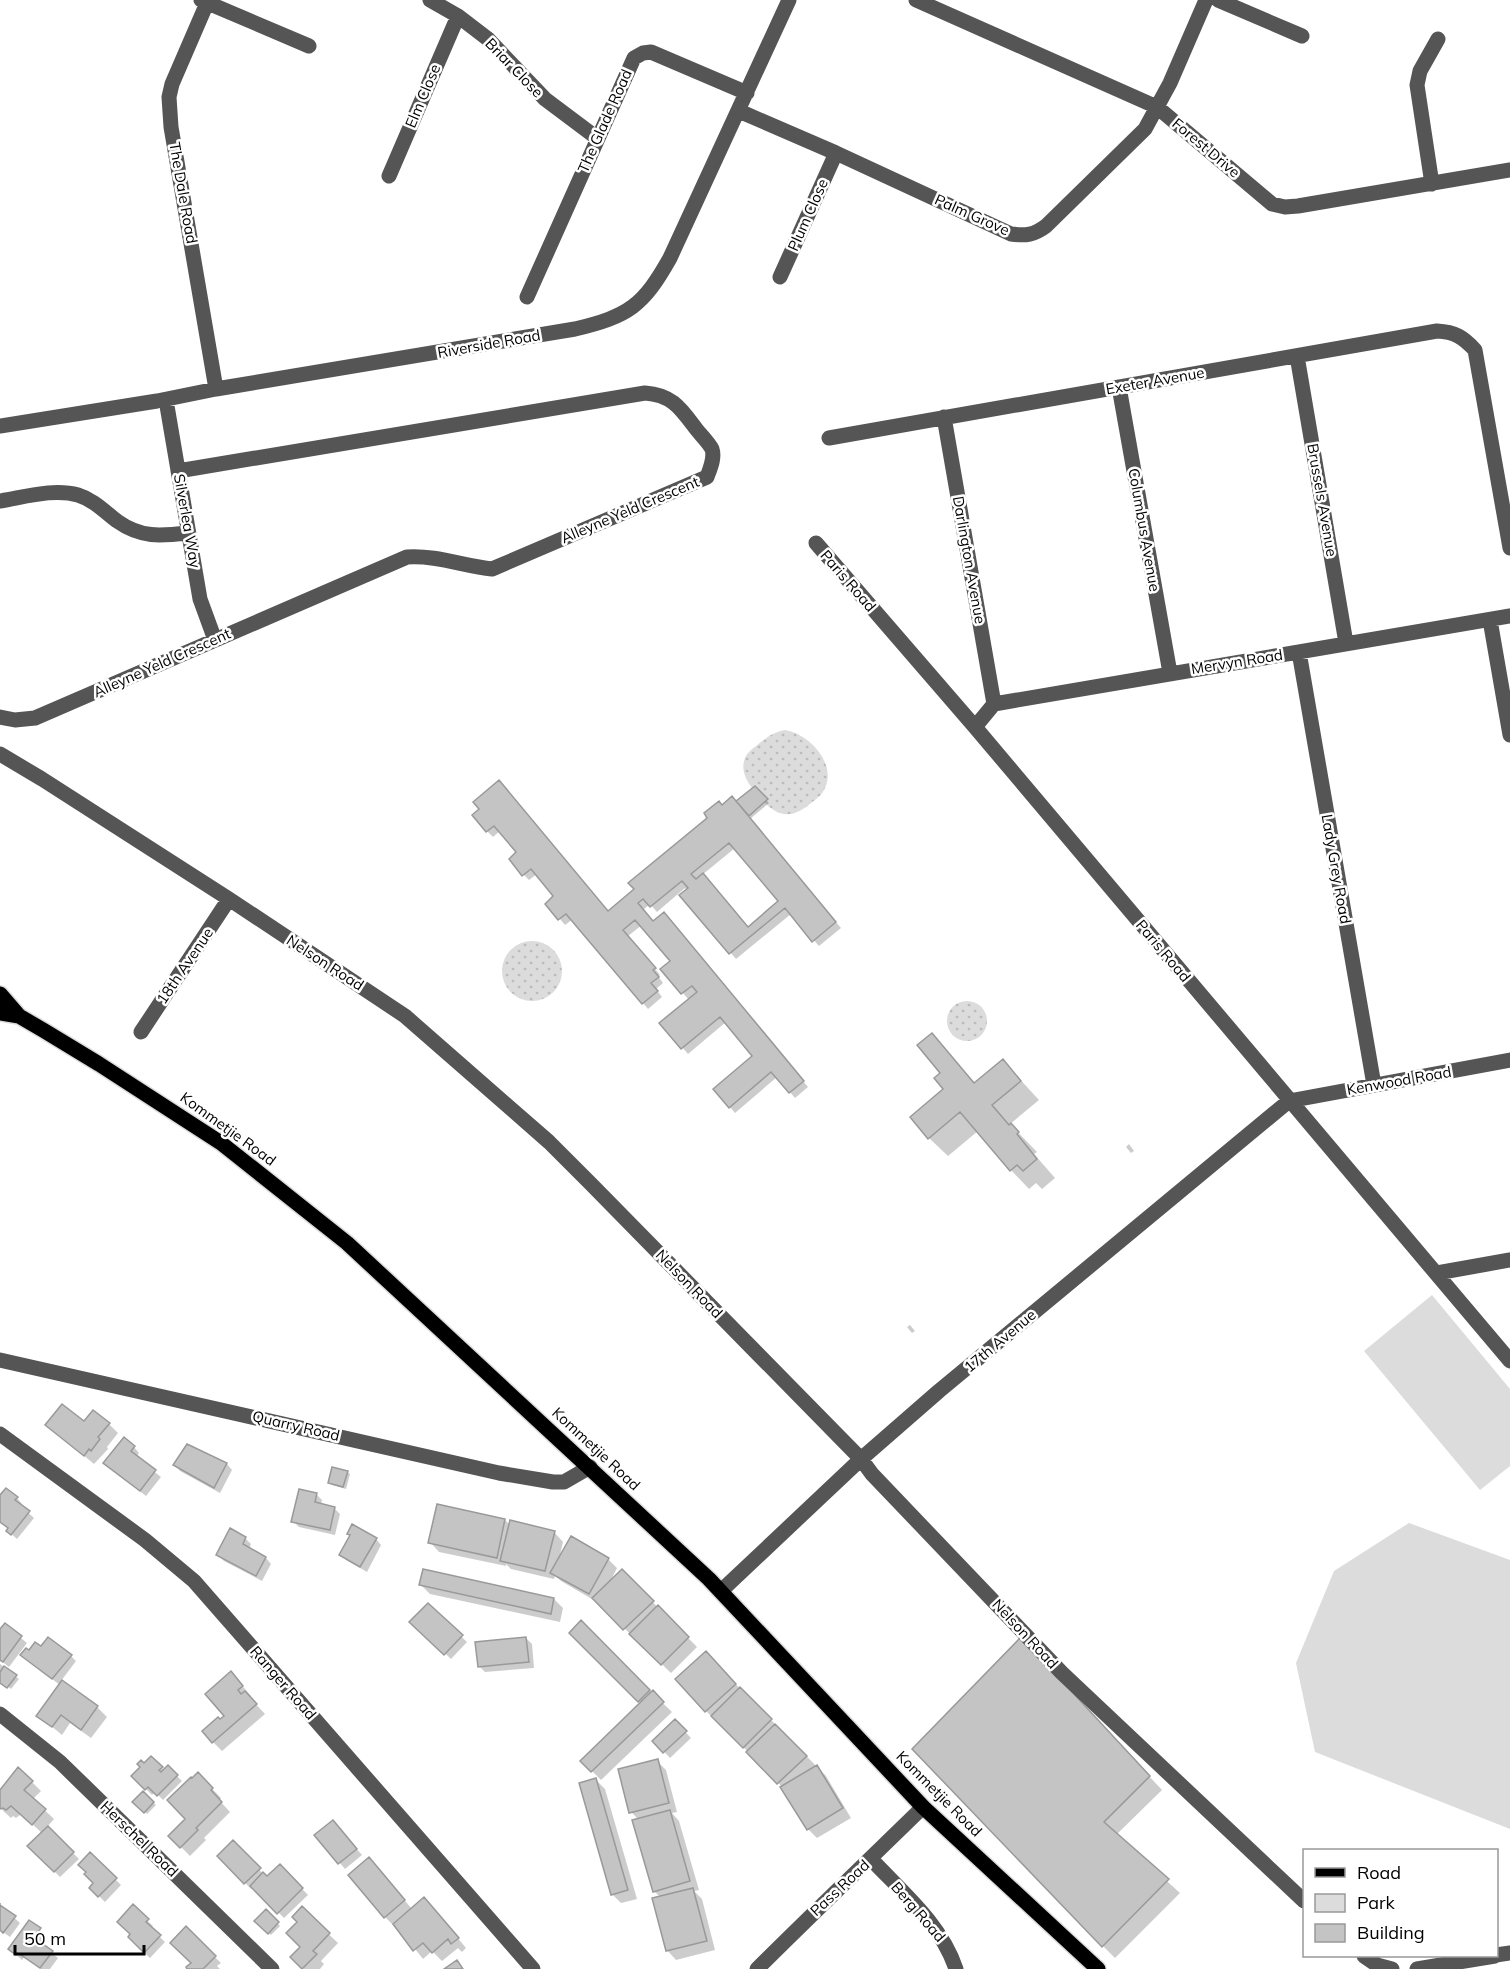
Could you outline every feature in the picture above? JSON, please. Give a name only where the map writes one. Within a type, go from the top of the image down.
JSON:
[{"type":"main road","name":"Kommetjie Road","points":[[0,994],[19,1016],[99,1064],[221,1143],[347,1243],[721,1591],[923,1807],[1098,1969]]},
{"type":"main road","name":"Kommetjie Road","points":[[0,1013],[19,1016]]},
{"type":"street","name":"Briar Close","points":[[430,0],[458,16],[488,39],[545,99],[597,138]]},
{"type":"street","name":"Riverside Road","points":[[0,426],[166,400],[216,389],[575,329],[620,315],[635,307],[657,281],[670,258],[789,0]]},
{"type":"street","name":"Forest Drive","points":[[916,0],[1157,107],[1272,204],[1285,207],[1298,206],[1510,170]]},
{"type":"street","name":"Palm Grove","points":[[739,111],[1011,234],[1034,235],[1145,129],[1170,83],[1206,0]]},
{"type":"street","points":[[1218,0],[1302,36]]},
{"type":"street","points":[[204,1],[309,46]]},
{"type":"street","name":"The Dale Road","points":[[204,1],[172,84],[170,97],[173,138],[216,389]]},
{"type":"street","name":"Elm Close","points":[[389,176],[458,16]]},
{"type":"street","points":[[1432,184],[1417,85],[1420,71],[1438,39]]},
{"type":"street","name":"The Glade Road","points":[[527,297],[634,58],[643,53],[657,54],[747,93]]},
{"type":"street","name":"Plum Close","points":[[780,277],[836,153]]},
{"type":"street","name":"Exeter Avenue","points":[[829,438],[1437,331],[1453,333],[1462,336],[1475,350],[1510,548]]},
{"type":"street","name":"Brussels Avenue","points":[[1297,356],[1346,643]]},
{"type":"street","name":"Columbus Avenue","points":[[1119,387],[1170,673]]},
{"type":"street","name":"Alleyne Yeld Crescent","points":[[0,717],[15,720],[35,718],[407,557],[427,557],[469,567],[492,569],[707,477],[713,461],[712,450],[683,411],[670,399],[659,394],[645,393],[178,471]]},
{"type":"street","name":"Silverlea Way","points":[[166,400],[200,598],[215,640]]},
{"type":"street","name":"Darlington Avenue","points":[[944,417],[994,704]]},
{"type":"street","points":[[0,501],[59,492],[76,494],[91,500],[132,530],[155,536],[188,533]]},
{"type":"street","name":"Paris Road","points":[[816,543],[975,727],[1510,1361]]},
{"type":"street","name":"Mervyn Road","points":[[994,704],[1510,616]]},
{"type":"street","points":[[1490,620],[1510,735]]},
{"type":"street","name":"Lady Grey Road","points":[[1299,652],[1374,1085]]},
{"type":"street","points":[[975,727],[994,704]]},
{"type":"street","name":"Nelson Road","points":[[0,754],[42,778],[229,899],[392,1007],[424,1032],[572,1165],[861,1459],[872,1474],[1062,1673],[1303,1899]]},
{"type":"street","name":"18th Avenue","points":[[141,1032],[229,899]]},
{"type":"street","name":"Kenwood Road","points":[[1289,1101],[1510,1060]]},
{"type":"street","name":"17th Avenue","points":[[721,1591],[861,1459],[1182,1188],[1289,1101]]},
{"type":"street","points":[[1437,1273],[1510,1260]]},
{"type":"street","name":"Quarry Road","points":[[0,1360],[499,1473],[564,1482],[590,1467]]},
{"type":"street","name":"Ranger Road","points":[[0,1434],[136,1533],[194,1581],[533,1969]]},
{"type":"street","name":"Herschel Road","points":[[0,1714],[60,1762],[272,1969]]},
{"type":"street","name":"Pass Road","points":[[757,1969],[923,1807]]},
{"type":"street","name":"Berg Road","points":[[871,1859],[931,1923],[944,1940],[956,1969]]},
{"type":"street","points":[[1365,1957],[1377,1965],[1392,1969]]},
{"type":"street","points":[[1417,1969],[1485,1957]]},
{"type":"green space","points":[[785,730],[812,744],[824,761],[827,771],[827,780],[820,796],[795,813],[787,814],[774,810],[761,799],[747,780],[743,767],[745,758],[752,749],[770,736]]},
{"type":"green space","points":[[532,941],[549,946],[557,954],[562,971],[557,988],[549,996],[532,1001],[515,996],[507,988],[502,971],[507,954],[515,946]]},
{"type":"green space","points":[[967,1001],[975,1002],[981,1007],[986,1013],[986,1029],[981,1035],[975,1040],[967,1041],[959,1040],[953,1035],[948,1029],[947,1021],[948,1013],[953,1007],[959,1002]]},
{"type":"green space","points":[[1432,1295],[1510,1389],[1510,1466],[1480,1490],[1364,1351]]},
{"type":"green space","points":[[1409,1523],[1510,1560],[1510,1829],[1315,1752],[1296,1663],[1334,1571]]},
{"type":"building","points":[[499,780],[608,911],[634,889],[628,883],[707,818],[704,813],[719,801],[722,805],[732,796],[836,922],[812,942],[785,908],[729,954],[679,895],[688,888],[682,881],[650,907],[643,899],[638,903],[653,921],[664,912],[804,1081],[789,1093],[771,1072],[729,1108],[713,1089],[752,1056],[720,1017],[681,1049],[659,1023],[697,992],[692,986],[681,994],[660,969],[670,961],[635,920],[623,930],[656,968],[653,970],[659,977],[651,983],[658,991],[642,1004],[566,914],[558,920],[545,904],[553,896],[531,869],[522,876],[509,859],[516,852],[494,826],[486,832],[472,815],[479,809],[473,802]],"holes":[[[729,843],[778,901],[748,927],[703,873],[696,879],[691,874]]]},
{"type":"building","points":[[755,786],[768,799],[749,816],[736,801]]},
{"type":"building","points":[[932,1033],[974,1083],[1003,1059],[1021,1081],[992,1105],[1009,1125],[1011,1123],[1019,1132],[1017,1134],[1037,1159],[1023,1171],[1017,1165],[1010,1171],[960,1112],[928,1139],[910,1117],[943,1089],[934,1078],[940,1073],[917,1045]]},
{"type":"building","points":[[62,1404],[84,1421],[93,1410],[110,1423],[98,1437],[100,1439],[91,1451],[89,1449],[84,1456],[45,1425]]},
{"type":"building","points":[[124,1437],[135,1446],[131,1451],[156,1470],[140,1491],[103,1463]]},
{"type":"building","points":[[187,1444],[227,1463],[214,1488],[173,1465]]},
{"type":"building","points":[[332,1467],[348,1471],[343,1487],[328,1483]]},
{"type":"building","points":[[6,1488],[18,1497],[15,1500],[30,1511],[11,1535],[6,1531],[8,1528],[0,1522],[0,1495]]},
{"type":"building","points":[[299,1489],[317,1493],[315,1502],[335,1507],[330,1530],[291,1522]]},
{"type":"building","points":[[437,1504],[505,1519],[497,1558],[428,1543]]},
{"type":"building","points":[[510,1520],[555,1531],[545,1571],[500,1561]]},
{"type":"building","points":[[352,1524],[377,1538],[360,1567],[339,1555],[350,1535],[347,1534]]},
{"type":"building","points":[[230,1528],[246,1537],[243,1544],[266,1557],[256,1576],[216,1555]]},
{"type":"building","points":[[571,1536],[609,1558],[589,1594],[550,1573]]},
{"type":"building","points":[[423,1569],[554,1598],[551,1614],[419,1585]]},
{"type":"building","points":[[622,1569],[654,1601],[623,1630],[592,1598]]},
{"type":"building","points":[[428,1603],[463,1635],[444,1655],[409,1622]]},
{"type":"building","points":[[658,1605],[689,1637],[661,1665],[629,1634]]},
{"type":"building","points":[[581,1620],[650,1690],[638,1702],[569,1633]]},
{"type":"building","points":[[5,1623],[22,1636],[3,1662],[0,1660],[0,1629]]},
{"type":"building","points":[[48,1637],[72,1655],[52,1679],[20,1655],[26,1648],[29,1650],[35,1642],[41,1646]]},
{"type":"building","points":[[526,1637],[529,1662],[478,1667],[475,1642]]},
{"type":"building","points":[[1021,1637],[1150,1776],[1104,1822],[1169,1879],[1102,1947],[912,1749]]},
{"type":"building","points":[[706,1651],[736,1684],[705,1712],[675,1679]]},
{"type":"building","points":[[4,1666],[17,1675],[7,1688],[0,1683],[0,1672]]},
{"type":"building","points":[[231,1671],[243,1686],[238,1690],[241,1694],[245,1691],[257,1704],[212,1743],[202,1731],[218,1717],[220,1719],[224,1716],[205,1694]]},
{"type":"building","points":[[62,1680],[98,1706],[81,1730],[61,1715],[52,1727],[36,1716]]},
{"type":"building","points":[[740,1687],[772,1719],[743,1748],[711,1716]]},
{"type":"building","points":[[653,1690],[664,1702],[591,1772],[580,1761]]},
{"type":"building","points":[[675,1719],[687,1731],[663,1753],[652,1741]]},
{"type":"building","points":[[775,1724],[807,1756],[777,1784],[746,1752]]},
{"type":"building","points":[[151,1756],[163,1767],[159,1770],[161,1772],[168,1765],[178,1775],[157,1796],[148,1787],[145,1790],[131,1776],[140,1767],[137,1764],[141,1760],[144,1763]]},
{"type":"building","points":[[658,1759],[669,1803],[629,1813],[618,1769]]},
{"type":"building","points":[[817,1765],[843,1808],[807,1830],[780,1787]]},
{"type":"building","points":[[18,1767],[33,1781],[24,1790],[46,1809],[32,1825],[11,1806],[6,1810],[0,1809],[0,1790]]},
{"type":"building","points":[[198,1772],[222,1802],[180,1848],[168,1836],[185,1819],[167,1800]]},
{"type":"building","points":[[596,1778],[628,1890],[611,1895],[579,1783]]},
{"type":"building","points":[[143,1791],[154,1802],[144,1813],[132,1802]]},
{"type":"building","points":[[670,1810],[690,1881],[653,1892],[632,1820]]},
{"type":"building","points":[[333,1820],[357,1849],[338,1864],[314,1835]]},
{"type":"building","points":[[48,1826],[74,1852],[54,1872],[27,1846]]},
{"type":"building","points":[[233,1840],[261,1868],[244,1884],[217,1856]]},
{"type":"building","points":[[90,1852],[117,1878],[98,1897],[89,1888],[93,1883],[78,1865]]},
{"type":"building","points":[[369,1857],[405,1900],[384,1918],[348,1875]]},
{"type":"building","points":[[280,1864],[303,1888],[277,1914],[250,1886],[263,1872],[267,1876]]},
{"type":"building","points":[[693,1888],[707,1941],[666,1951],[652,1898]]},
{"type":"building","points":[[424,1897],[459,1938],[451,1944],[448,1939],[432,1953],[423,1943],[413,1951],[393,1924]]},
{"type":"building","points":[[133,1904],[149,1919],[146,1922],[161,1935],[144,1953],[128,1937],[130,1934],[117,1922]]},
{"type":"building","points":[[0,1905],[16,1916],[3,1933],[0,1930]]},
{"type":"building","points":[[302,1906],[330,1933],[313,1951],[317,1954],[302,1969],[290,1957],[300,1947],[286,1933],[297,1922],[292,1917]]},
{"type":"building","points":[[266,1909],[279,1922],[268,1934],[254,1921]]},
{"type":"building","points":[[29,1920],[41,1928],[34,1938],[53,1951],[40,1968],[8,1949]]},
{"type":"building","points":[[186,1926],[216,1956],[203,1969],[187,1969],[186,1967],[191,1963],[170,1943]]},
{"type":"building","points":[[457,1960],[463,1969],[444,1969]]}]
